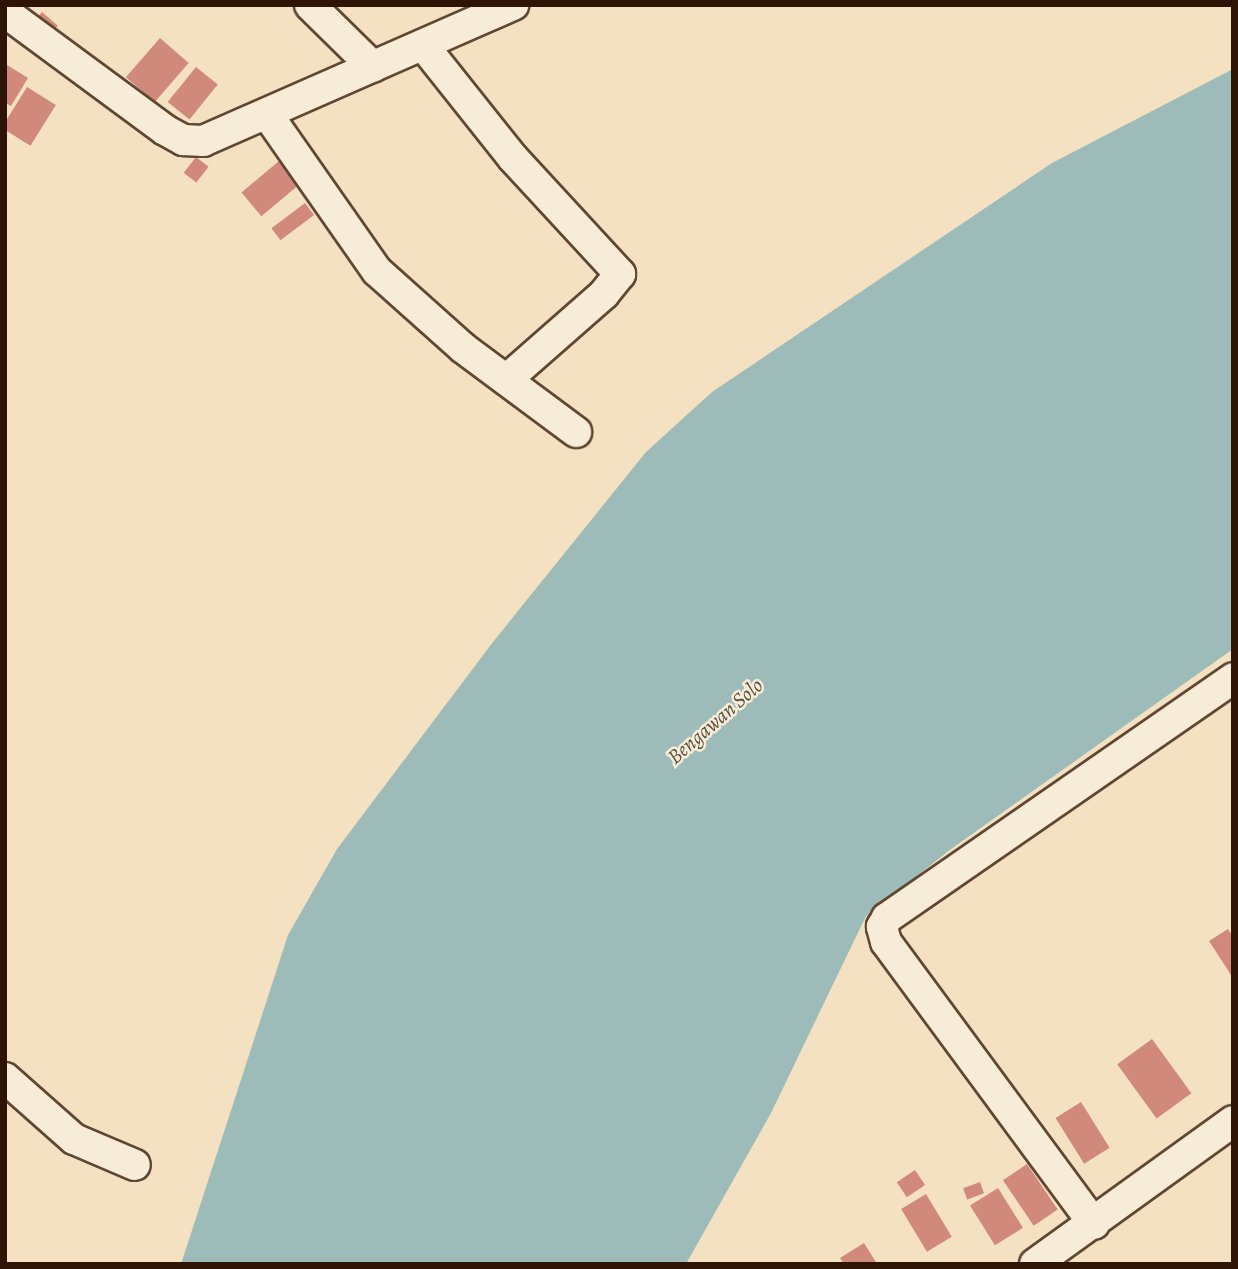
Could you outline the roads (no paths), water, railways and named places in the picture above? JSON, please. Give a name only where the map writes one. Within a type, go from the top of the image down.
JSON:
[{"type":"street","points":[[310,5],[373,67]]},
{"type":"street","points":[[5,12],[183,140],[203,141],[513,5]]},
{"type":"street","points":[[423,45],[513,158],[620,274],[604,294],[506,380]]},
{"type":"street","points":[[267,114],[377,271],[413,307],[576,432]]},
{"type":"street","points":[[1094,1224],[886,942],[882,927],[887,918],[1233,678]]},
{"type":"street","points":[[5,1078],[74,1139],[135,1165]]},
{"type":"street","points":[[1035,1264],[1094,1224],[1233,1121]]},
{"type":"water","name":"Bengawan Solo","points":[[1233,69],[1233,649],[951,849],[866,916],[771,1113],[686,1264],[181,1264],[288,935],[337,849],[493,642],[646,452],[712,392],[1052,163]]}]
